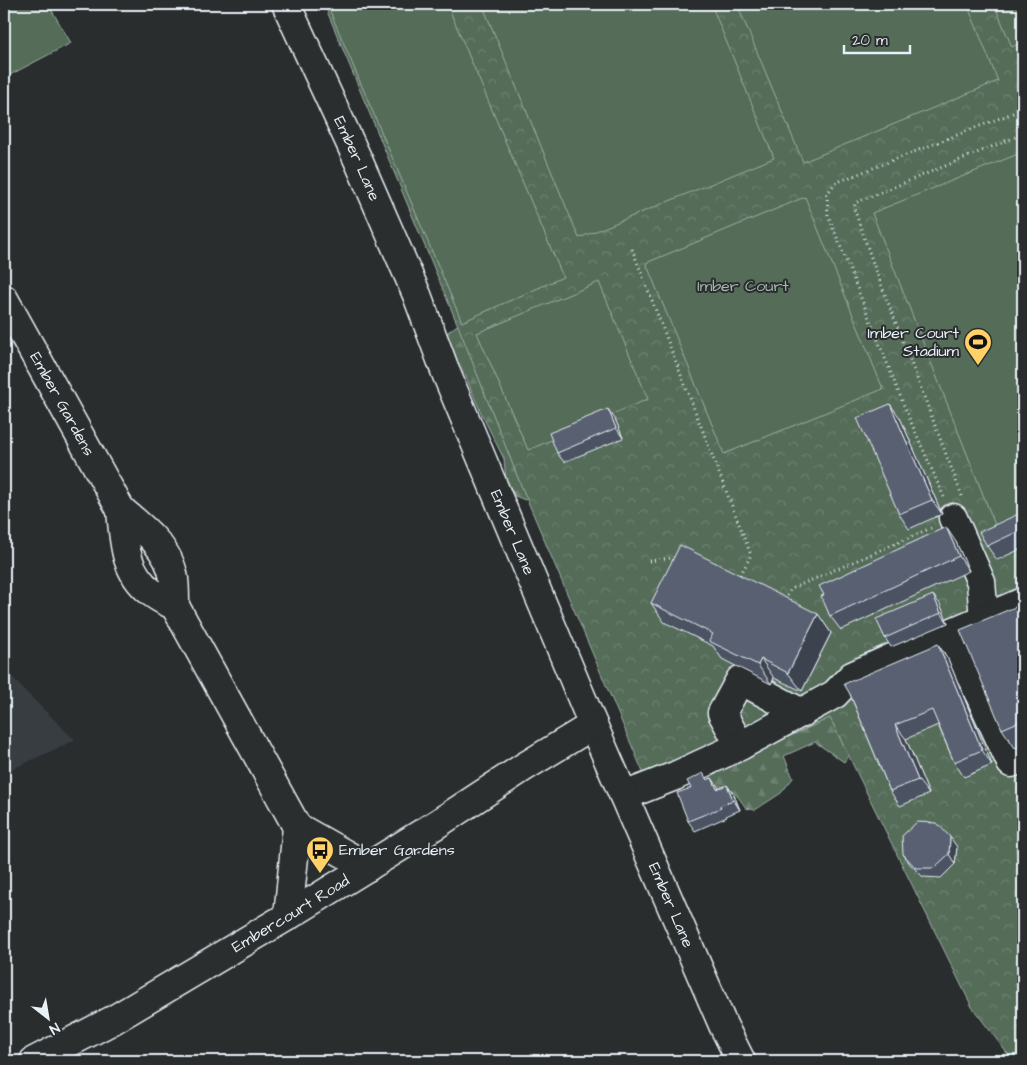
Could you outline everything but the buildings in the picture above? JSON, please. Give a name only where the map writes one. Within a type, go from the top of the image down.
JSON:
[{"type":"main road","name":"Ember Lane","points":[[286,4],[358,160],[417,295],[446,372],[593,725],[741,1061]]},
{"type":"main road","name":"Ember Gardens","points":[[4,299],[121,510],[146,531],[163,550],[174,578],[175,606],[297,827]]},
{"type":"main road","name":"Ember Gardens","points":[[121,510],[124,545],[132,571],[150,592],[175,606]]},
{"type":"main road","points":[[959,510],[981,582],[984,619]]},
{"type":"main road","points":[[624,796],[675,776],[740,746],[835,694],[852,676],[1023,602]]},
{"type":"main road","points":[[951,633],[1011,763],[1023,758]]},
{"type":"main road","points":[[740,746],[722,713],[740,680],[802,713]]},
{"type":"main road","name":"Embercourt Road","points":[[34,1061],[113,1020],[288,916],[593,725]]},
{"type":"main road","points":[[288,916],[297,827],[368,867]]},
{"type":"path","points":[[959,510],[907,413],[828,216],[827,194],[835,183],[1023,109]]},
{"type":"path","points":[[959,510],[873,264],[854,203],[1023,134]]},
{"type":"path","points":[[632,249],[751,555],[738,580],[745,584]]},
{"type":"path","points":[[790,606],[783,602],[791,589],[959,510]]},
{"type":"path","points":[[649,561],[681,556]]},
{"type":"shaded area","points":[[4,667],[21,687],[75,740],[4,773]]},
{"type":"green space","points":[[4,4],[48,4],[71,43],[4,78]]},
{"type":"green space","name":"Imber Court","points":[[324,4],[1023,4],[1023,1061],[1013,1061],[972,1007],[830,718],[654,798],[520,483],[459,328]]},
{"type":"green space","points":[[327,4],[447,4],[563,277],[462,322]]},
{"type":"green space","points":[[482,4],[711,4],[774,158],[579,238]]},
{"type":"green space","points":[[737,4],[967,4],[998,81],[803,162]]},
{"type":"green space","points":[[994,4],[1023,4],[1023,42],[1012,47]]},
{"type":"green space","name":"Imber Court Stadium","points":[[1023,152],[1023,519],[997,530],[872,213]]},
{"type":"green space","points":[[805,197],[883,389],[724,454],[646,263]]},
{"type":"green space","points":[[599,282],[648,399],[528,450],[477,333]]},
{"type":"green space","points":[[459,324],[538,494],[525,500],[515,496],[506,480],[504,459],[465,375],[450,362],[442,339]]},
{"type":"green space","points":[[833,698],[853,749],[844,762],[815,742],[784,756],[793,778],[781,793],[755,810],[746,808],[734,792],[715,785],[709,779],[730,757]]},
{"type":"place","name":"Imber Court Stadium","points":[[978,366]]},
{"type":"place","name":"Ember Gardens","points":[[320,874]]}]
